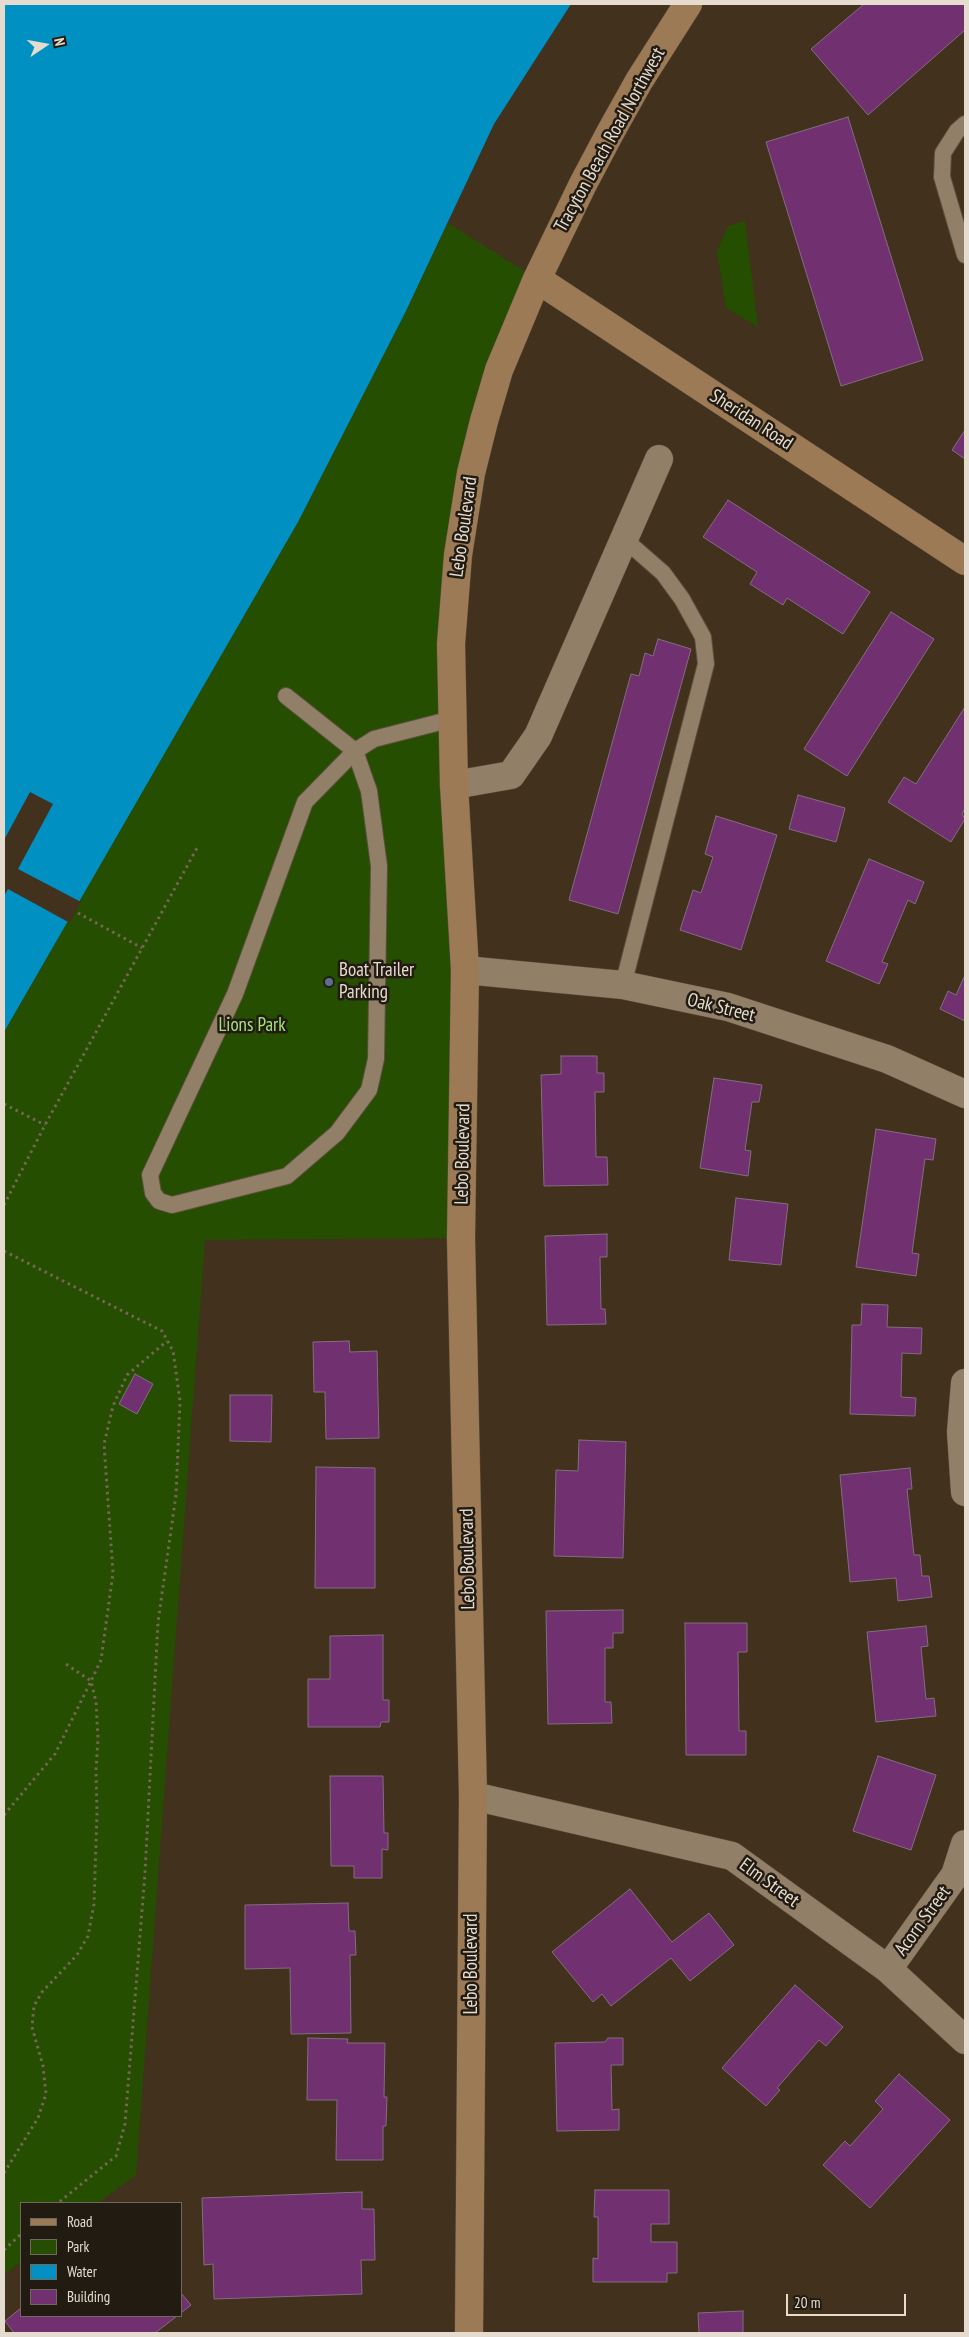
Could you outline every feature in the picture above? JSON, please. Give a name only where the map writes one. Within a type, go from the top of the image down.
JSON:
[{"type":"main road","name":"Tracyton Beach Road Northwest","points":[[537,279],[610,133],[639,81],[688,4]]},
{"type":"main road","name":"Sheridan Road","points":[[537,279],[965,560]]},
{"type":"main road","name":"Lebo Boulevard","points":[[470,2333],[473,1796],[461,1238],[465,970],[454,785],[452,719],[453,624],[458,554],[471,473],[499,370],[537,279]]},
{"type":"street","points":[[454,785],[511,775],[538,736],[660,459]]},
{"type":"street","name":"Oak Street","points":[[465,970],[623,985],[744,1012],[887,1059],[965,1094]]},
{"type":"street","points":[[965,1383],[961,1432],[965,1492]]},
{"type":"street","name":"Elm Street","points":[[473,1796],[732,1856],[888,1969],[965,2040]]},
{"type":"street","name":"Acorn Street","points":[[888,1969],[955,1875],[965,1844]]},
{"type":"lane","points":[[965,124],[957,131],[943,153],[942,177],[965,255]]},
{"type":"lane","points":[[623,985],[706,664],[703,637],[682,599],[663,573],[624,539]]},
{"type":"lane","points":[[286,696],[355,752],[369,790],[379,866],[376,1059],[369,1090],[336,1133],[287,1176],[172,1205],[159,1202],[153,1193],[150,1175],[236,994],[305,802],[355,752],[374,739],[452,719]]},
{"type":"path","points":[[4,1205],[45,1126],[197,848]]},
{"type":"path","points":[[78,913],[142,948]]},
{"type":"path","points":[[4,1104],[45,1126]]},
{"type":"path","points":[[4,1251],[162,1331],[173,1351],[180,1401],[176,1495],[158,1622],[145,1873],[125,2124],[116,2156],[59,2202]]},
{"type":"path","points":[[4,1815],[55,1754],[100,1660],[113,1573],[104,1444],[113,1406],[127,1375],[167,1340]]},
{"type":"path","points":[[4,2174],[38,2118],[46,2094],[43,2066],[32,2026],[34,2006],[42,1992],[77,1954],[88,1936],[94,1904],[98,1739],[96,1702],[91,1681],[63,1662]]},
{"type":"path","points":[[4,2250],[20,2235]]},
{"type":"green space","points":[[745,221],[758,327],[726,308],[717,251],[728,226]]},
{"type":"green space","name":"Lions Park","points":[[448,223],[537,279],[458,555],[461,1238],[205,1240],[136,2175],[99,2202],[20,2202],[20,2263],[4,2275],[4,1032],[298,522],[405,313]]},
{"type":"water","points":[[4,4],[571,4],[494,124],[405,313],[298,522],[4,1032]]},
{"type":"pier","points":[[30,792],[53,804],[18,869],[81,902],[70,923],[8,889],[4,896],[4,840]]},
{"type":"building","points":[[864,4],[965,4],[965,30],[868,115],[811,49]]},
{"type":"building","points":[[848,117],[923,360],[841,386],[766,142]]},
{"type":"building","points":[[965,430],[965,459],[952,450]]},
{"type":"building","points":[[728,500],[870,592],[843,634],[787,598],[783,605],[750,584],[757,572],[703,537]]},
{"type":"building","points":[[891,612],[934,639],[847,776],[804,749]]},
{"type":"building","points":[[658,639],[691,649],[618,914],[569,900],[631,674],[639,676],[645,653],[653,656]]},
{"type":"building","points":[[965,707],[965,809],[962,814],[965,819],[951,842],[888,802],[904,777],[916,784]]},
{"type":"building","points":[[798,795],[845,808],[836,842],[789,829]]},
{"type":"building","points":[[716,816],[777,835],[741,950],[680,930],[693,890],[701,893],[713,857],[705,854]]},
{"type":"building","points":[[869,859],[924,882],[915,904],[908,900],[882,962],[888,964],[879,984],[826,961]]},
{"type":"building","points":[[965,975],[965,1021],[940,1009],[948,991],[956,995]]},
{"type":"building","points":[[561,1056],[597,1056],[597,1073],[604,1073],[604,1092],[595,1092],[596,1157],[607,1157],[608,1185],[544,1186],[541,1075],[561,1074]]},
{"type":"building","points":[[714,1078],[762,1085],[759,1102],[752,1102],[745,1150],[751,1151],[748,1176],[700,1168]]},
{"type":"building","points":[[876,1129],[936,1139],[933,1160],[925,1159],[912,1253],[919,1254],[916,1276],[856,1267]]},
{"type":"building","points":[[736,1198],[788,1204],[781,1265],[729,1260]]},
{"type":"building","points":[[607,1234],[607,1257],[600,1257],[601,1309],[605,1309],[606,1324],[547,1325],[545,1236]]},
{"type":"building","points":[[862,1304],[888,1305],[887,1327],[922,1328],[921,1354],[902,1353],[901,1397],[916,1398],[915,1416],[850,1414],[852,1325],[861,1325]]},
{"type":"building","points":[[349,1341],[350,1352],[377,1351],[379,1438],[326,1439],[325,1392],[314,1392],[313,1342]]},
{"type":"building","points":[[135,1374],[153,1384],[137,1414],[119,1404]]},
{"type":"building","points":[[230,1395],[272,1395],[271,1442],[230,1441]]},
{"type":"building","points":[[579,1440],[626,1442],[623,1558],[554,1556],[556,1470],[578,1471]]},
{"type":"building","points":[[316,1467],[375,1468],[375,1588],[315,1588]]},
{"type":"building","points":[[910,1468],[912,1489],[907,1489],[914,1555],[920,1555],[922,1576],[929,1576],[932,1597],[898,1601],[896,1578],[850,1582],[840,1475]]},
{"type":"building","points":[[623,1610],[623,1633],[613,1633],[613,1648],[605,1648],[605,1702],[611,1702],[612,1723],[548,1724],[546,1611]]},
{"type":"building","points":[[685,1623],[747,1623],[747,1652],[738,1652],[739,1731],[746,1731],[746,1755],[686,1755]]},
{"type":"building","points":[[926,1626],[928,1646],[921,1647],[926,1699],[934,1698],[936,1716],[876,1722],[867,1632]]},
{"type":"building","points":[[383,1635],[383,1700],[389,1700],[389,1722],[381,1722],[380,1727],[308,1727],[308,1679],[330,1679],[330,1636]]},
{"type":"building","points":[[878,1756],[936,1775],[911,1850],[853,1831]]},
{"type":"building","points":[[330,1776],[383,1776],[384,1833],[388,1833],[388,1850],[382,1849],[382,1878],[354,1878],[354,1866],[331,1866]]},
{"type":"building","points":[[630,1889],[672,1942],[709,1913],[734,1945],[690,1981],[671,1958],[611,2006],[602,1994],[593,2002],[552,1952]]},
{"type":"building","points":[[348,1903],[349,1931],[355,1931],[356,1955],[350,1955],[351,2033],[291,2034],[290,1968],[245,1969],[245,1905]]},
{"type":"building","points":[[795,1985],[843,2027],[826,2046],[819,2040],[777,2088],[780,2090],[766,2106],[722,2068]]},
{"type":"building","points":[[308,2038],[348,2039],[347,2043],[385,2043],[384,2097],[387,2097],[386,2126],[383,2126],[383,2160],[336,2160],[337,2100],[307,2100]]},
{"type":"building","points":[[608,2038],[623,2038],[623,2065],[611,2065],[612,2110],[619,2109],[619,2130],[557,2131],[555,2043],[605,2042]]},
{"type":"building","points":[[899,2074],[950,2120],[870,2208],[823,2165],[845,2141],[850,2146],[883,2109],[875,2101]]},
{"type":"building","points":[[595,2190],[669,2190],[669,2224],[651,2224],[651,2242],[677,2242],[677,2273],[667,2273],[667,2282],[593,2282],[593,2258],[598,2259],[598,2217],[594,2217]]},
{"type":"building","points":[[362,2192],[362,2209],[374,2209],[375,2260],[361,2260],[362,2294],[214,2299],[213,2264],[204,2265],[202,2198]]},
{"type":"building","points":[[182,2294],[191,2305],[182,2312]]},
{"type":"building","points":[[20,2309],[20,2317],[176,2317],[155,2333],[14,2333],[5,2321]]},
{"type":"building","points":[[743,2311],[743,2333],[699,2333],[698,2313]]},
{"type":"place","name":"Boat Trailer Parking","points":[[329,982]]}]
